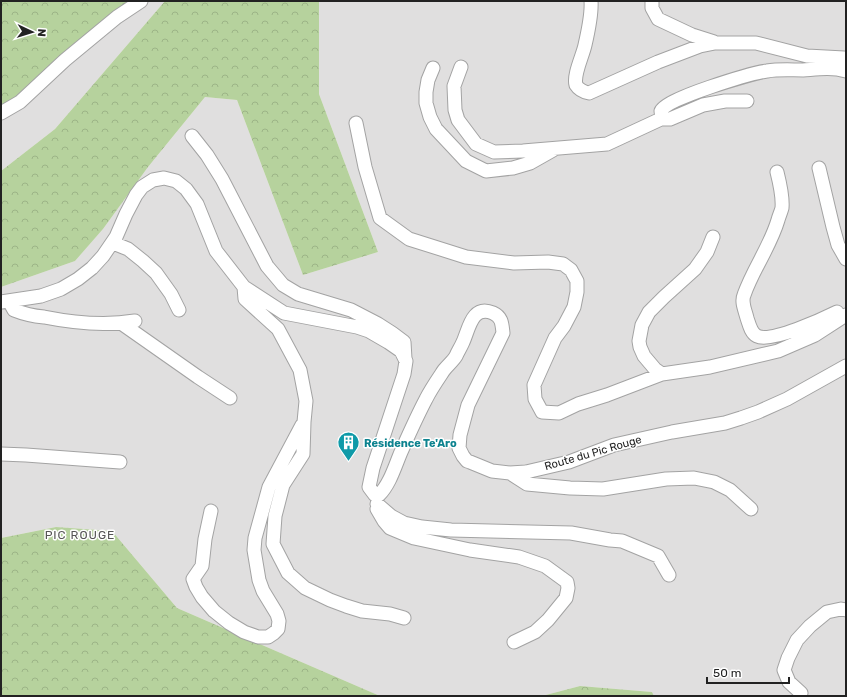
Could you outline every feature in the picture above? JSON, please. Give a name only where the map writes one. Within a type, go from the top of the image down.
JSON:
[{"type":"street","points":[[1,114],[20,102],[65,60],[118,17],[141,1]]},
{"type":"street","points":[[591,1],[592,8],[585,46],[576,72],[576,84],[581,91],[589,93],[700,46],[715,43],[756,44],[807,56],[826,56],[846,59]]},
{"type":"street","points":[[652,1],[652,8],[658,19],[692,35],[715,43]]},
{"type":"street","points":[[461,67],[454,86],[454,110],[458,120],[476,144],[494,152],[607,144],[663,118],[670,119],[703,105],[725,101],[747,101]]},
{"type":"street","points":[[432,68],[426,92],[426,104],[430,117],[436,129],[466,161],[486,171],[513,168],[530,163],[558,147]]},
{"type":"street","points":[[663,118],[661,111],[664,107],[680,99],[725,82],[766,71],[822,68],[846,71]]},
{"type":"street","points":[[356,123],[365,167],[380,218],[409,239],[466,257],[514,263],[548,262],[564,264],[571,270],[577,281],[577,292],[574,307],[564,326],[555,338],[534,385],[535,399],[542,412],[559,413],[578,404],[607,395],[662,374],[710,367],[778,351],[815,335],[846,316]]},
{"type":"street","points":[[192,136],[207,155],[222,179],[253,236],[267,266],[283,285],[298,294],[351,310],[378,324],[404,342],[406,361],[404,374],[369,487],[376,500],[391,516],[404,523],[422,527],[451,530],[571,533],[622,541],[658,556],[669,575]]},
{"type":"street","points":[[819,168],[838,245],[846,259]]},
{"type":"street","points":[[777,172],[781,189],[782,208],[776,229],[749,281],[743,297],[746,315],[753,333],[762,338],[797,330],[816,323],[846,308]]},
{"type":"street","points":[[5,301],[41,296],[61,289],[78,279],[92,268],[113,242],[136,195],[142,187],[153,180],[164,178],[176,181],[186,189],[197,204],[216,251],[244,287],[284,313],[357,327],[369,332],[401,351],[406,361]]},
{"type":"street","points":[[662,374],[655,369],[644,356],[640,347],[639,341],[642,325],[649,312],[695,269],[707,252],[713,236]]},
{"type":"street","points":[[113,242],[128,249],[156,273],[171,294],[179,310]]},
{"type":"street","points":[[244,287],[245,299],[278,329],[300,370],[306,401],[303,454],[283,485],[275,516],[273,544],[288,573],[305,588],[330,600],[362,611],[390,614],[404,618]]},
{"type":"street","points":[[5,301],[14,310],[23,314],[77,322],[104,323],[135,320]]},
{"type":"street","name":"Route du Pic Rouge","points":[[376,500],[384,490],[427,397],[455,357],[463,342],[472,318],[482,311],[491,312],[498,315],[502,322],[503,333],[468,405],[460,435],[460,448],[467,461],[492,471],[510,473],[526,472],[569,462],[614,445],[672,432],[725,423],[758,412],[787,399],[846,366]]},
{"type":"street","points":[[121,322],[230,398]]},
{"type":"street","points":[[211,511],[205,539],[202,566],[193,579],[196,588],[214,611],[229,623],[244,632],[258,636],[268,636],[278,629],[279,621],[277,614],[258,580],[254,550],[255,538],[269,487],[304,422]]},
{"type":"street","points":[[1,454],[120,462]]},
{"type":"street","points":[[510,473],[527,484],[603,489],[666,479],[694,478],[714,482],[730,490],[751,509]]},
{"type":"street","points":[[376,500],[379,514],[390,528],[414,538],[463,549],[519,557],[545,566],[566,582],[568,588],[566,598],[548,620],[535,632],[514,642]]},
{"type":"street","points":[[800,696],[801,693],[789,682],[784,670],[797,640],[810,626],[827,612],[841,609],[846,610]]},
{"type":"shaded area","points":[[132,1],[165,1],[55,129],[1,171],[1,107]]},
{"type":"shaded area","points":[[318,1],[846,1],[846,696],[654,696],[652,692],[580,686],[542,696],[380,696],[177,608],[112,531],[56,527],[1,538],[1,287],[75,261],[103,229],[148,167],[205,97],[237,100],[303,275],[378,252],[319,94]]},
{"type":"green space","points":[[1,1],[132,1],[45,80],[1,107]]},
{"type":"green space","points":[[165,1],[319,2],[319,94],[378,252],[303,275],[237,100],[205,97],[148,167],[103,229],[75,261],[1,287],[1,171],[55,129]]},
{"type":"green space","points":[[56,527],[112,531],[177,608],[380,696],[1,696],[1,538]]},
{"type":"green space","points":[[580,686],[652,692],[654,696],[542,696]]},
{"type":"place","name":"Résidence Te'Aro","points":[[349,462]]},
{"type":"district","name":"PIC ROUGE","points":[[80,535]]}]
